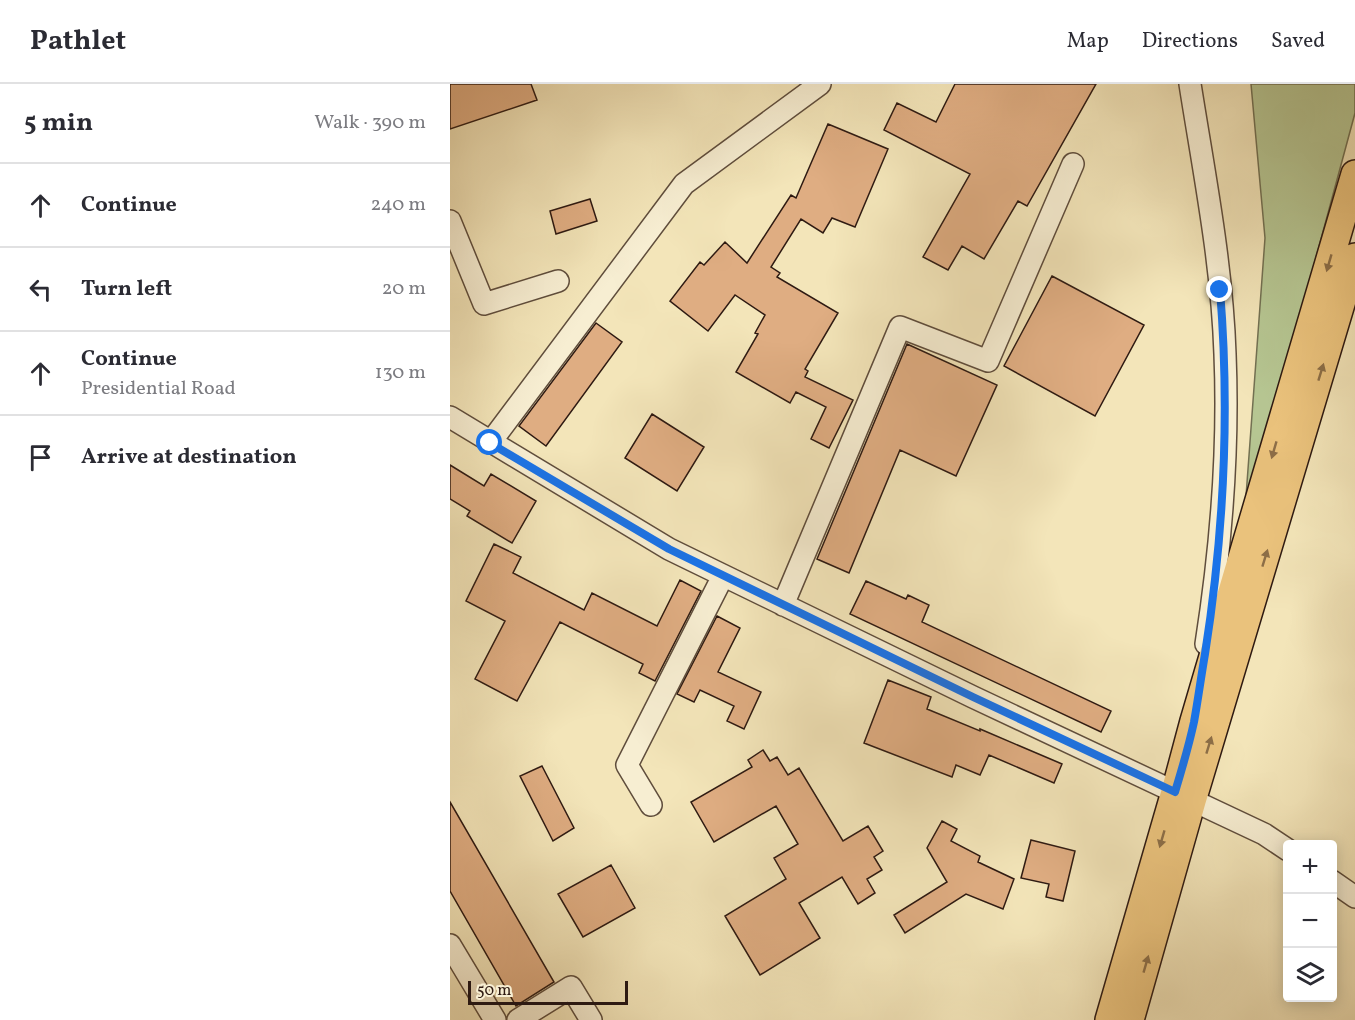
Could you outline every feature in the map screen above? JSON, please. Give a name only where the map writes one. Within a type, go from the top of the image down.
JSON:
[{"type":"main road","points":[[1130,1020],[1184,797],[1194,722],[1355,174]]},
{"type":"main road","points":[[1108,1020],[1184,797],[1355,257]]},
{"type":"street","points":[[490,443],[684,184],[820,84]]},
{"type":"street","points":[[1190,84],[1215,240],[1225,352],[1226,404],[1216,578],[1194,722]]},
{"type":"street","points":[[783,605],[900,327],[988,361],[1073,164]]},
{"type":"street","points":[[450,221],[483,304],[558,280]]},
{"type":"street","points":[[450,417],[669,549],[973,697],[1264,834],[1283,847]]},
{"type":"street","points":[[651,805],[627,765],[723,576]]},
{"type":"street","points":[[1337,884],[1355,897]]},
{"type":"street","points":[[450,945],[495,1020]]},
{"type":"street","points":[[518,1020],[572,987],[591,1020]]},
{"type":"green space","points":[[1251,84],[1355,84],[1355,113],[1260,465],[1245,510],[1265,238]]},
{"type":"building","points":[[450,84],[531,84],[537,100],[450,129]]},
{"type":"building","points":[[955,84],[1096,84],[1027,206],[1018,201],[984,259],[962,246],[948,270],[923,257],[970,174],[884,130],[897,103],[936,122]]},
{"type":"building","points":[[828,124],[888,149],[855,227],[832,218],[823,233],[801,219],[771,267],[780,273],[777,277],[838,313],[805,369],[808,371],[805,377],[853,400],[829,448],[811,439],[826,407],[796,392],[790,403],[736,372],[758,334],[755,333],[765,315],[735,295],[708,331],[670,301],[700,262],[704,265],[725,242],[747,263],[791,195],[796,198]]},
{"type":"building","points":[[590,199],[597,221],[556,234],[550,211]]},
{"type":"building","points":[[1052,276],[1144,325],[1095,416],[1004,366]]},
{"type":"building","points":[[596,323],[622,342],[546,446],[519,426]]},
{"type":"building","points":[[907,344],[997,385],[956,476],[900,450],[849,573],[817,559]]},
{"type":"building","points":[[652,414],[704,447],[677,491],[625,458]]},
{"type":"building","points":[[450,465],[484,486],[491,474],[536,501],[512,543],[467,516],[470,511],[450,499]]},
{"type":"building","points":[[494,544],[521,557],[513,573],[584,610],[592,593],[657,626],[680,580],[701,591],[655,681],[639,673],[643,664],[560,622],[517,701],[475,679],[505,621],[466,601]]},
{"type":"building","points":[[866,581],[906,599],[908,595],[929,605],[922,622],[1111,711],[1101,732],[850,614]]},
{"type":"building","points":[[717,616],[740,628],[718,672],[761,692],[744,729],[727,721],[734,706],[700,690],[694,702],[677,694]]},
{"type":"building","points":[[888,680],[931,697],[927,709],[1062,764],[1054,783],[989,755],[980,775],[956,765],[952,777],[864,743]]},
{"type":"building","points":[[763,750],[770,761],[777,757],[788,775],[799,768],[843,841],[868,826],[883,851],[874,857],[882,870],[867,879],[875,893],[858,904],[842,877],[799,903],[820,938],[760,975],[725,916],[786,879],[774,858],[798,844],[776,806],[714,842],[691,802],[752,767],[748,760]]},
{"type":"building","points":[[542,766],[574,828],[553,841],[520,776]]},
{"type":"building","points":[[450,802],[554,982],[516,1006],[450,891]]},
{"type":"building","points":[[942,821],[957,829],[951,841],[980,856],[978,862],[1014,879],[1003,909],[966,894],[905,933],[894,915],[947,882],[927,848]]},
{"type":"building","points":[[1031,840],[1075,851],[1063,901],[1046,897],[1049,884],[1021,878]]},
{"type":"building","points":[[611,865],[635,908],[583,937],[558,894]]},
{"type":"route","points":[[490,443],[669,549],[973,697],[1175,792],[1194,722],[1214,598],[1220,538],[1226,415],[1225,352],[1220,290]]}]
